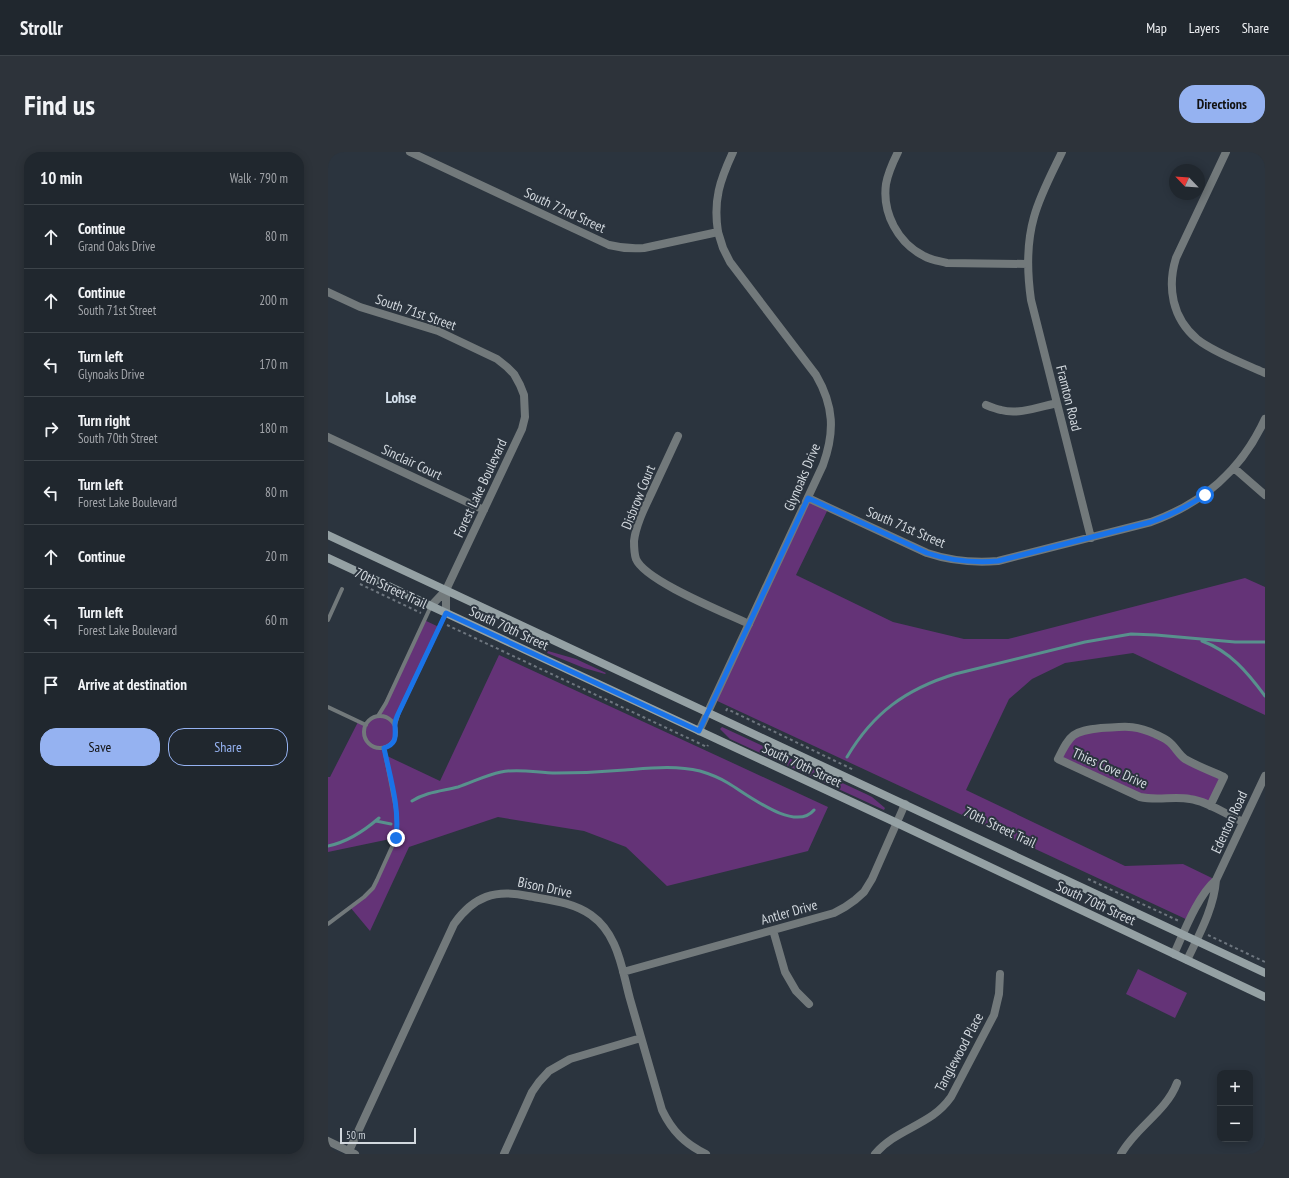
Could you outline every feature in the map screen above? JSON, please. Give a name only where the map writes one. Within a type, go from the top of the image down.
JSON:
[{"type":"main road","name":"South 70th Street","points":[[328,535],[1265,973]]},
{"type":"main road","name":"South 70th Street","points":[[328,558],[897,823],[1265,997]]},
{"type":"street","name":"South 72nd Street","points":[[410,152],[609,245],[623,248],[644,248],[718,232]]},
{"type":"street","name":"Glynoaks Drive","points":[[699,731],[823,466],[830,446],[832,430],[831,414],[828,402],[816,375],[730,262],[723,248],[718,232],[716,202],[719,186],[733,152]]},
{"type":"street","points":[[898,152],[889,172],[886,184],[886,206],[895,230],[912,249],[923,256],[947,263],[1028,264]]},
{"type":"street","name":"Framton Road","points":[[1062,152],[1041,196],[1034,218],[1029,243],[1028,264],[1031,300],[1091,538]]},
{"type":"street","points":[[1226,152],[1176,258],[1172,270],[1172,295],[1175,308],[1180,319],[1188,330],[1197,338],[1207,346],[1265,373]]},
{"type":"street","name":"South 71st Street","points":[[328,292],[360,307],[438,331],[497,359],[514,374],[524,395]]},
{"type":"street","name":"Forest Lake Boulevard","points":[[431,606],[446,590],[522,429],[525,417],[524,395]]},
{"type":"street","points":[[986,405],[1002,411],[1011,411],[1025,410],[1056,403]]},
{"type":"street","name":"South 71st Street","points":[[808,498],[927,553],[942,558],[960,561],[998,561],[1151,522],[1169,516],[1186,507],[1205,495],[1234,468],[1256,438],[1265,419]]},
{"type":"street","name":"Disbrow Court","points":[[678,436],[638,527],[634,540],[634,550],[637,560],[640,565],[650,574],[666,584],[749,624]]},
{"type":"street","name":"Sinclair Court","points":[[328,437],[484,510]]},
{"type":"street","points":[[1234,468],[1265,495]]},
{"type":"street","name":"Forest Lake Boulevard","points":[[446,590],[446,613]]},
{"type":"street","name":"Thies Cove Drive","points":[[1210,806],[1224,777],[1188,760],[1166,740],[1138,728],[1129,726],[1077,732],[1066,742],[1058,759],[1140,797],[1150,799],[1192,799],[1243,822]]},
{"type":"street","name":"Edenton Road","points":[[1174,954],[1206,891],[1216,880],[1265,776]]},
{"type":"street","name":"Antler Drive","points":[[623,972],[773,930],[834,912],[845,907],[864,892],[872,879],[905,804]]},
{"type":"street","name":"Edenton Road","points":[[1187,960],[1214,896],[1216,880]]},
{"type":"street","name":"Bison Drive","points":[[352,1152],[454,924],[462,913],[471,905],[491,895],[515,893],[582,909],[597,920],[609,934],[614,944],[623,972],[662,1110],[667,1122],[674,1132],[683,1140],[695,1149],[706,1154]]},
{"type":"street","points":[[773,930],[785,972],[796,991],[809,1004]]},
{"type":"street","name":"Tanglewood Place","points":[[875,1154],[883,1144],[933,1115],[943,1107],[951,1097],[994,1015],[999,994],[1000,974]]},
{"type":"street","points":[[504,1154],[532,1092],[549,1071],[570,1059],[641,1038]]},
{"type":"street","points":[[1121,1154],[1129,1141],[1163,1107],[1170,1098],[1177,1083]]},
{"type":"street","points":[[328,1141],[352,1152]]},
{"type":"lane","points":[[328,620],[342,589]]},
{"type":"lane","name":"Forest Lake Boulevard","points":[[378,716],[386,703],[431,606]]},
{"type":"lane","name":"Forest Lake Boulevard","points":[[395,725],[399,712],[446,613]]},
{"type":"lane","points":[[328,707],[366,725]]},
{"type":"lane","points":[[378,716],[386,717],[395,725],[396,732],[394,739],[390,745],[384,748],[373,746],[367,741],[365,734],[366,725],[371,719],[378,716]]},
{"type":"lane","points":[[328,924],[364,897],[372,888],[396,838],[398,823],[384,748]]},
{"type":"path","name":"70th Street Trail","points":[[355,582],[426,615]]},
{"type":"path","points":[[441,622],[707,747]]},
{"type":"path","points":[[727,709],[856,770]]},
{"type":"path","points":[[1083,877],[1188,926]]},
{"type":"path","points":[[1200,931],[1265,962]]},
{"type":"shaded area","points":[[808,498],[829,507],[796,575],[893,622],[964,639],[1008,639],[1245,578],[1265,587],[1265,715],[1133,653],[1065,663],[1032,679],[1009,699],[966,790],[1125,866],[1183,864],[1216,880],[1190,921],[713,699]]},
{"type":"shaded area","points":[[424,620],[439,627],[395,725],[396,732],[394,739],[390,744],[384,747],[385,755],[440,781],[499,655],[828,807],[808,851],[667,886],[626,847],[584,831],[498,817],[409,847],[370,931],[350,907],[373,888],[395,838],[328,852],[328,777],[330,777],[358,722],[366,725],[371,719],[378,716]]},
{"type":"shaded area","points":[[548,651],[576,659],[606,673],[584,668],[547,653]]},
{"type":"shaded area","points":[[722,727],[872,797],[885,808],[884,810],[730,739],[720,729]]},
{"type":"shaded area","points":[[1084,730],[1147,730],[1180,754],[1224,777],[1210,806],[1201,802],[1150,799],[1058,759],[1066,742]]},
{"type":"shaded area","points":[[1138,969],[1187,993],[1175,1018],[1126,994]]},
{"type":"waterway","points":[[847,757],[857,741],[868,728],[892,705],[921,687],[955,674],[1085,642],[1131,634],[1235,642],[1265,642]]},
{"type":"waterway","points":[[1202,641],[1212,645],[1230,657],[1245,671],[1265,696]]},
{"type":"waterway","points":[[412,801],[428,794],[458,787],[490,775],[508,771],[573,773],[653,768],[682,768],[700,771],[715,776],[771,809],[783,814],[795,817],[806,816],[814,810]]},
{"type":"waterway","points":[[328,846],[342,842],[355,835],[379,818]]},
{"type":"waterway","points":[[376,821],[391,824]]},
{"type":"district","name":"Lohse","points":[[401,398]]},
{"type":"route","points":[[396,838],[398,823],[384,748],[390,745],[396,736],[395,725],[399,712],[446,613],[699,731],[808,498],[927,553],[942,558],[979,562],[998,561],[1151,522],[1169,516],[1205,495]]}]
